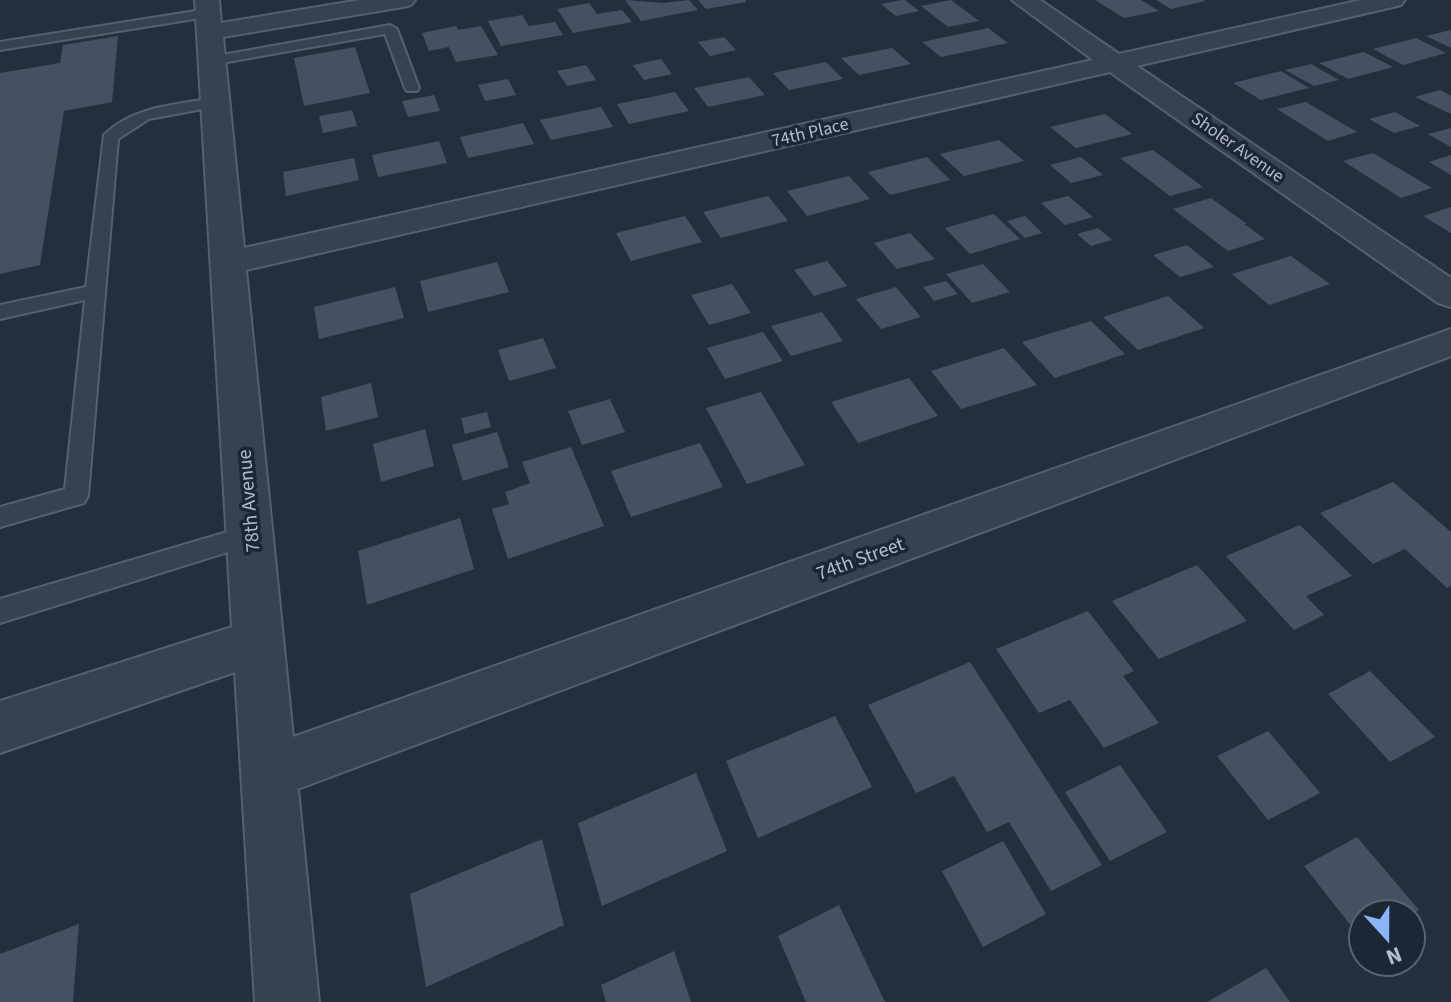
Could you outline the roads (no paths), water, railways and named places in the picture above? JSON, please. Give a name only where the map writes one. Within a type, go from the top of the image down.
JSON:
[{"type":"street","points":[[209,42],[403,0]]},
{"type":"street","name":"Sholer Avenue","points":[[1024,0],[1451,295]]},
{"type":"street","name":"74th Place","points":[[227,263],[1393,0]]},
{"type":"street","name":"78th Avenue","points":[[209,42],[287,1002]]},
{"type":"street","name":"74th Street","points":[[268,773],[1451,342]]},
{"type":"street","points":[[0,727],[259,641]]},
{"type":"lane","points":[[0,46],[209,42],[390,29],[412,88]]},
{"type":"lane","points":[[0,517],[76,496],[110,138],[122,124],[142,116],[209,42]]},
{"type":"lane","points":[[0,312],[97,291]]},
{"type":"lane","points":[[0,611],[251,535]]}]
